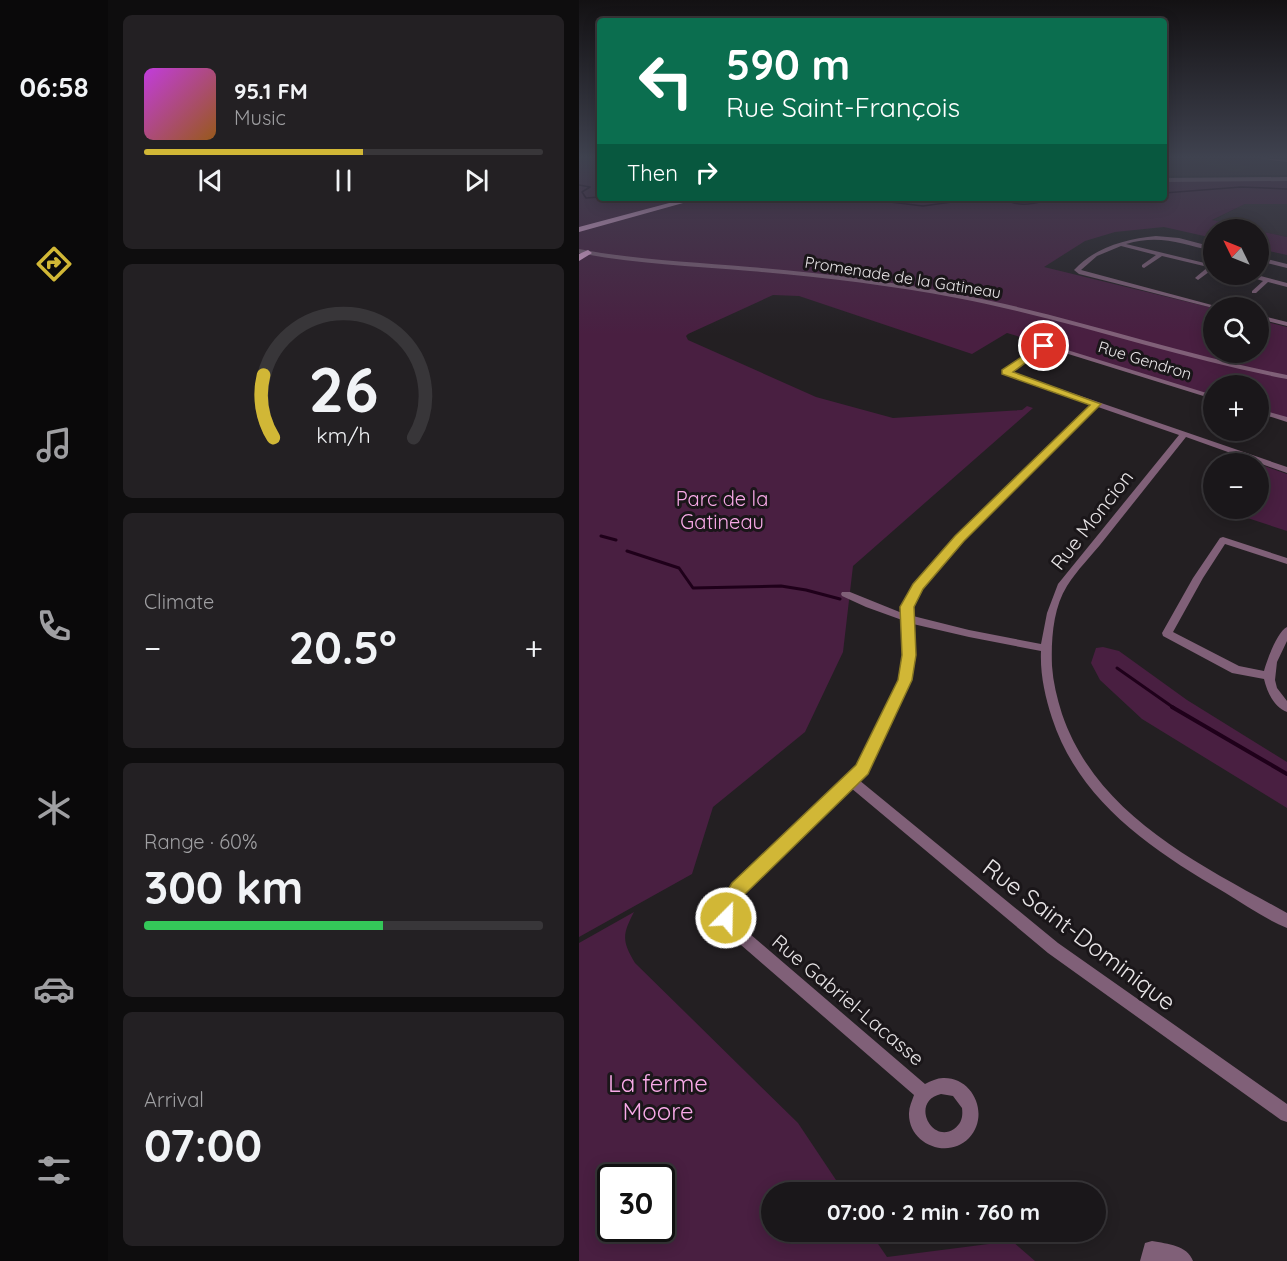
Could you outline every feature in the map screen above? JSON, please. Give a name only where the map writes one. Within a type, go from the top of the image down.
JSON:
[{"type":"highway","points":[[579,228],[620,217]]},
{"type":"street","points":[[1203,247],[1166,238],[1121,244],[1103,251],[1078,268],[1078,271],[1203,304]]},
{"type":"street","points":[[1121,244],[1203,264]]},
{"type":"street","name":"Promenade de la Gatineau","points":[[582,254],[784,273],[957,296],[1005,306],[1230,365],[1287,377]]},
{"type":"street","points":[[1144,266],[1161,254]]},
{"type":"street","points":[[1269,262],[1287,266]]},
{"type":"street","points":[[1198,278],[1203,274]]},
{"type":"street","points":[[1269,280],[1287,285]]},
{"type":"street","points":[[1254,292],[1262,285]]},
{"type":"street","points":[[1269,320],[1287,324]]},
{"type":"street","name":"Rue Gendron","points":[[1096,404],[1005,372],[1044,346],[1049,346],[1203,394]]},
{"type":"street","points":[[1096,404],[1287,470]]},
{"type":"street","name":"Rue Gabriel-Lacasse","points":[[925,1094],[734,930],[726,918],[729,904],[738,889],[862,769],[905,680],[909,655],[908,602],[937,563],[1096,404]]},
{"type":"street","points":[[1269,414],[1287,420]]},
{"type":"street","name":"Rue Moncion","points":[[1184,434],[1067,578],[1051,613],[1045,648],[1052,702],[1068,747],[1102,795],[1152,841],[1287,921]]},
{"type":"street","points":[[1268,676],[1236,670],[1167,633],[1198,578],[1223,540],[1287,561]]},
{"type":"street","points":[[846,594],[908,620],[1045,648]]},
{"type":"street","points":[[1287,632],[1270,666],[1268,676],[1271,688],[1287,708]]},
{"type":"street","name":"Rue Saint-Dominique","points":[[852,781],[1004,910],[1061,954],[1287,1114]]},
{"type":"street","points":[[1149,1261],[1152,1250],[1174,1254],[1184,1261]]},
{"type":"shaded area","points":[[1219,217],[1287,217],[1287,237],[1269,233],[1269,219],[1215,219]]},
{"type":"green space","name":"Parc de la Gatineau","points":[[579,217],[1219,217],[1203,219],[1203,236],[1164,227],[1115,232],[1085,241],[1044,267],[1203,306],[1203,363],[1269,363],[1269,322],[1287,327],[1287,419],[1269,413],[1269,375],[1203,375],[1203,393],[1007,333],[972,354],[799,296],[773,295],[686,336],[688,340],[816,397],[893,418],[1022,410],[1027,406],[1033,408],[853,566],[843,652],[805,732],[713,807],[692,874],[579,937]]},
{"type":"green space","points":[[1269,233],[1287,237],[1287,255],[1269,251]]},
{"type":"green space","points":[[1269,468],[1287,474],[1287,531],[1250,519],[1269,519]]},
{"type":"green space","points":[[1103,647],[1119,651],[1187,700],[1287,762],[1287,808],[1142,719],[1100,680],[1091,663],[1096,648]]},
{"type":"green space","name":"La ferme Moore","points":[[634,912],[625,938],[635,963],[798,1123],[837,1182],[761,1182],[761,1242],[877,1242],[887,1257],[1013,1242],[1035,1261],[579,1261],[579,943]]},
{"type":"waterway","points":[[601,536],[616,540]]},
{"type":"waterway","points":[[627,551],[679,568],[693,588],[781,586],[840,599]]},
{"type":"waterway","points":[[1117,668],[1174,708]]},
{"type":"waterway","points":[[1172,707],[1287,774]]},
{"type":"route","points":[[726,918],[729,904],[738,889],[862,769],[905,680],[909,655],[907,607],[918,587],[960,539],[1096,404],[1005,372],[1044,346]]}]
